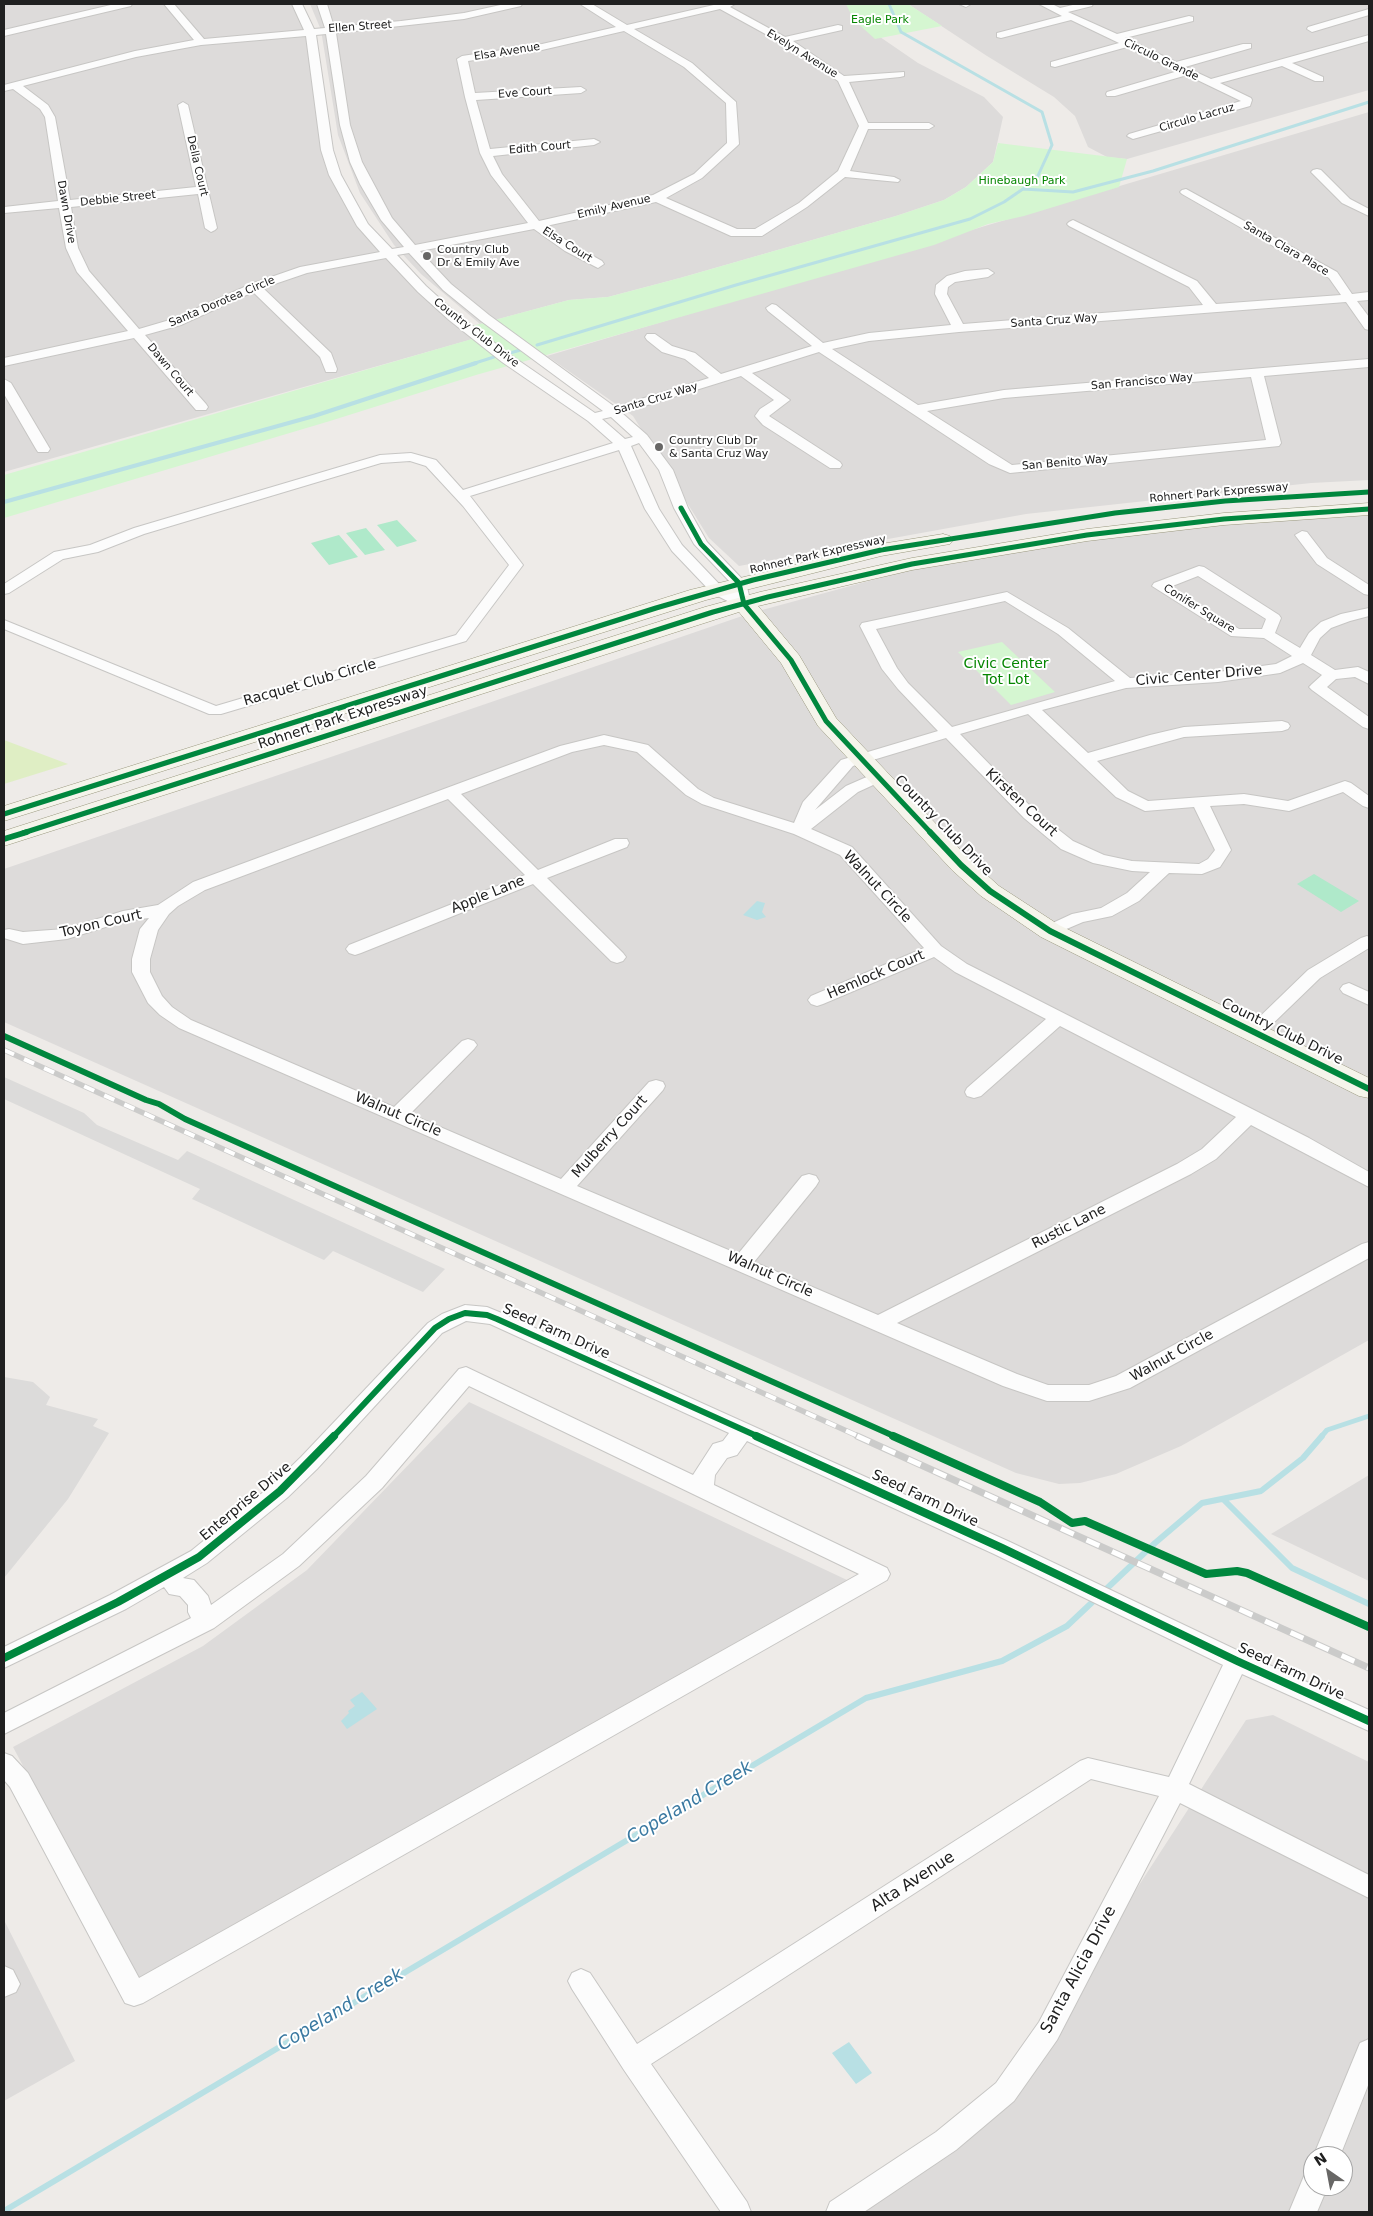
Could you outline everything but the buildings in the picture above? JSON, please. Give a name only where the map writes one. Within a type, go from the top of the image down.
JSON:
[{"type":"main road","name":"Rohnert Park Expressway","points":[[4,839],[742,594],[881,550],[1051,522],[1225,501],[1369,492]]},
{"type":"main road","name":"Rohnert Park Expressway","points":[[4,814],[717,590],[742,594],[1031,544],[1158,526],[1276,515],[1369,510]]},
{"type":"main road","name":"Country Club Drive","points":[[742,594],[791,660],[826,721],[960,865],[990,890],[1050,931],[1369,1089]]},
{"type":"street","points":[[4,33],[127,4]]},
{"type":"street","points":[[10,87],[135,54],[201,42],[169,4]]},
{"type":"street","name":"Country Club Drive","points":[[297,4],[310,31],[328,150],[335,175],[363,226],[422,289],[507,359],[593,418],[626,449],[652,509],[677,548],[717,590]]},
{"type":"street","name":"Country Club Drive","points":[[322,4],[330,29],[345,125],[356,162],[379,208],[411,249],[447,287],[613,412],[645,443],[666,470],[681,508],[700,544],[742,594]]},
{"type":"street","name":"Ellen Street","points":[[201,42],[401,24],[455,17],[517,4]]},
{"type":"street","name":"Emily Avenue","points":[[411,249],[536,225],[657,198],[698,176],[733,144],[731,102],[688,65],[585,4]]},
{"type":"street","name":"Circulo Grande","points":[[1044,4],[1209,83],[1369,38]]},
{"type":"street","points":[[1060,11],[1088,4]]},
{"type":"street","name":"Elsa Avenue","points":[[536,225],[514,200],[497,176],[486,153],[462,60],[542,47],[726,5]]},
{"type":"street","name":"Evelyn Avenue","points":[[726,5],[784,40],[842,79],[864,126]]},
{"type":"street","points":[[1312,29],[1369,12]]},
{"type":"street","points":[[1001,35],[1072,17]]},
{"type":"street","points":[[1115,38],[1189,19]]},
{"type":"street","points":[[784,40],[838,28]]},
{"type":"street","points":[[1055,64],[1128,44]]},
{"type":"street","points":[[1348,44],[1362,50]]},
{"type":"street","points":[[1175,66],[1248,46]]},
{"type":"street","points":[[1282,62],[1319,79]]},
{"type":"street","points":[[1111,94],[1187,72]]},
{"type":"street","points":[[842,79],[900,74]]},
{"type":"street","name":"Circulo Lacruz","points":[[1133,136],[1246,104],[1247,100],[1209,83]]},
{"type":"street","name":"Dawn Drive","points":[[10,87],[44,107],[50,117],[72,248],[83,272],[138,333]]},
{"type":"street","name":"Eve Court","points":[[470,97],[581,90]]},
{"type":"street","name":"Della Court","points":[[183,105],[212,228]]},
{"type":"street","points":[[657,198],[735,234],[758,233],[803,205],[843,172],[864,126],[930,126]]},
{"type":"street","name":"Edith Court","points":[[486,153],[594,142]]},
{"type":"street","points":[[843,172],[894,180]]},
{"type":"street","points":[[1317,172],[1346,201],[1369,213]]},
{"type":"street","name":"Debbie Street","points":[[4,210],[203,190]]},
{"type":"street","name":"Santa Clara Place","points":[[1186,192],[1332,275],[1369,326]]},
{"type":"street","points":[[1073,224],[1173,272],[1193,284],[1213,309]]},
{"type":"street","name":"Elsa Court","points":[[536,225],[569,248],[598,264]]},
{"type":"street","name":"Santa Dorotea Circle","points":[[4,362],[138,333],[192,316],[255,287],[304,270],[411,249]]},
{"type":"street","points":[[959,328],[941,294],[942,285],[951,279],[965,275],[988,274]]},
{"type":"street","points":[[255,287],[326,356],[331,369]]},
{"type":"street","name":"Santa Cruz Way","points":[[593,418],[821,347],[869,337],[959,328],[1369,296]]},
{"type":"street","name":"San Benito Way","points":[[772,308],[782,318],[821,347],[994,461],[1010,469],[1274,443],[1257,372]]},
{"type":"street","name":"Dawn Court","points":[[138,333],[201,407]]},
{"type":"street","name":"Santa Cruz Way","points":[[651,337],[667,349],[690,356],[719,379]]},
{"type":"street","name":"San Francisco Way","points":[[916,409],[955,400],[1004,394],[1369,363]]},
{"type":"street","points":[[742,372],[783,400],[762,416],[768,422],[835,465]]},
{"type":"street","points":[[4,383],[43,449]]},
{"type":"street","points":[[464,499],[645,443]]},
{"type":"street","name":"Racquet Club Circle","points":[[4,590],[59,555],[93,549],[139,531],[380,459],[411,457],[431,463],[464,499],[516,565],[461,638],[215,711],[4,624]]},
{"type":"street","points":[[1302,535],[1322,561],[1369,591]]},
{"type":"street","name":"Conifer Square","points":[[1200,570],[1274,618],[1267,634],[1236,633],[1160,586],[1200,570]]},
{"type":"street","name":"Civic Center Drive","points":[[948,732],[890,669],[867,626],[1007,596],[1063,631],[1126,683]]},
{"type":"street","points":[[1303,657],[1314,636],[1326,625],[1346,617],[1369,612]]},
{"type":"street","points":[[1267,634],[1332,676]]},
{"type":"street","name":"Civic Center Drive","points":[[860,758],[1031,708],[1126,683],[1218,677],[1280,668],[1303,657]]},
{"type":"street","points":[[1369,678],[1358,672],[1332,676],[1317,687],[1369,724]]},
{"type":"street","points":[[1031,708],[1122,794],[1144,806],[1244,799],[1289,806],[1345,786],[1369,803]]},
{"type":"street","points":[[1087,759],[1156,738],[1184,732],[1282,726]]},
{"type":"street","name":"Kirsten Court","points":[[948,732],[1030,815],[1067,845],[1099,859],[1132,866],[1164,868],[1202,869],[1214,863],[1223,850],[1200,802]]},
{"type":"street","name":"Walnut Circle","points":[[1369,1180],[961,968],[935,950],[846,851],[800,830],[708,802],[692,792],[642,748],[604,740],[566,749],[199,886],[172,902],[163,910],[149,929],[141,958],[141,972],[154,999],[166,1011],[185,1024],[1010,1380],[1047,1394],[1089,1393],[1123,1382],[1369,1249]]},
{"type":"street","points":[[800,830],[809,805],[847,763],[860,758]]},
{"type":"street","points":[[800,830],[852,789],[878,777]]},
{"type":"street","points":[[450,792],[617,957]]},
{"type":"street","name":"Apple Lane","points":[[355,949],[621,843]]},
{"type":"street","points":[[1050,931],[1078,918],[1106,912],[1133,897],[1164,868]]},
{"type":"street","name":"Toyon Court","points":[[9,934],[23,938],[67,934],[123,916],[163,910]]},
{"type":"street","name":"Country Club Drive","points":[[1254,1032],[1314,974],[1367,942]]},
{"type":"street","name":"Hemlock Court","points":[[817,1000],[935,950]]},
{"type":"street","points":[[1348,989],[1369,1000]]},
{"type":"street","points":[[974,1092],[1058,1018]]},
{"type":"street","points":[[396,1115],[468,1045]]},
{"type":"street","name":"Mulberry Court","points":[[565,1187],[656,1086]]},
{"type":"street","name":"Rustic Lane","points":[[879,1323],[1184,1169],[1209,1154],[1249,1116]]},
{"type":"street","points":[[742,1263],[809,1181]]},
{"type":"street","name":"Seed Farm Drive","points":[[465,1313],[487,1315],[497,1319],[743,1430],[1063,1577],[1369,1721]]},
{"type":"street","name":"Enterprise Drive","points":[[4,1658],[172,1581],[280,1492],[435,1328],[449,1319],[465,1313]]},
{"type":"street","points":[[4,1724],[202,1616],[291,1560],[374,1482],[466,1376],[702,1484],[879,1574],[134,1994],[19,1780],[4,1762]]},
{"type":"street","points":[[702,1484],[715,1480],[732,1457],[729,1449],[743,1430]]},
{"type":"street","points":[[172,1581],[175,1594],[189,1610],[202,1616]]},
{"type":"street","name":"Santa Alicia Drive","points":[[840,2212],[946,2141],[1005,2092],[1048,2031],[1175,1789],[1238,1661]]},
{"type":"street","name":"Alta Avenue","points":[[633,2061],[1088,1768],[1175,1789],[1369,1886]]},
{"type":"street","points":[[4,1978],[7,1984],[4,1985]]},
{"type":"street","points":[[581,1981],[633,2061],[737,2212]]},
{"type":"street","points":[[1330,2146],[1369,2052]]},
{"type":"street","points":[[1303,2212],[1310,2196]]},
{"type":"shaded area","points":[[297,4],[308,25],[335,175],[382,247],[473,339],[4,472],[4,5]]},
{"type":"shaded area","points":[[310,4],[854,4],[864,26],[918,63],[984,97],[1003,117],[993,162],[966,187],[944,200],[896,216],[680,278],[608,297],[569,300],[480,324],[421,274],[394,245],[360,193],[338,135],[321,30]]},
{"type":"shaded area","points":[[908,4],[1369,4],[1369,90],[1127,159],[1107,157],[1088,147],[1075,116],[1054,97]]},
{"type":"shaded area","points":[[1369,112],[1369,480],[1311,483],[1026,514],[739,566],[709,538],[633,416],[547,356]]},
{"type":"shaded area","points":[[1369,509],[1369,1340],[1181,1446],[1116,1474],[1080,1483],[1059,1484],[1016,1473],[4,1022],[4,869],[751,613],[972,553],[1158,526]]},
{"type":"shaded area","points":[[4,1077],[84,1113],[97,1125],[178,1160],[187,1151],[445,1269],[423,1292],[333,1251],[324,1260],[192,1199],[200,1189],[4,1099]]},
{"type":"shaded area","points":[[4,1377],[33,1382],[50,1397],[46,1405],[98,1419],[93,1426],[109,1433],[68,1499],[4,1578]]},
{"type":"shaded area","points":[[469,1402],[847,1580],[139,1984],[13,1747],[203,1646],[307,1570]]},
{"type":"shaded area","points":[[1369,1475],[1369,1581],[1271,1534]]},
{"type":"shaded area","points":[[1273,1715],[1369,1762],[1369,2212],[831,2212],[1005,2092],[1246,1720]]},
{"type":"shaded area","points":[[4,1920],[75,2061],[4,2101]]},
{"type":"green space","name":"Eagle Park","points":[[846,4],[908,4],[942,26],[875,39],[854,20]]},
{"type":"green space","name":"Hinebaugh Park","points":[[998,143],[1127,159],[1119,187],[1024,216],[988,224],[934,245],[476,375],[330,421],[4,518],[4,475],[472,339],[461,329],[569,300],[608,297],[680,278],[896,216],[944,200],[966,187],[993,162]]},
{"type":"green space","points":[[397,520],[417,541],[397,547],[377,525]]},
{"type":"green space","points":[[366,528],[385,550],[365,555],[346,533]]},
{"type":"green space","points":[[339,535],[358,557],[329,565],[311,543]]},
{"type":"green space","name":"Civic Center Tot Lot","points":[[1002,642],[1055,692],[1011,705],[958,652]]},
{"type":"green space","points":[[4,740],[68,764],[4,784]]},
{"type":"green space","points":[[1314,874],[1359,901],[1341,912],[1297,884]]},
{"type":"water","points":[[757,901],[765,903],[762,912],[766,917],[757,920],[743,915]]},
{"type":"water","points":[[362,1692],[377,1709],[347,1729],[341,1721],[349,1713],[348,1711],[355,1706],[350,1700]]},
{"type":"water","points":[[849,2042],[872,2073],[856,2084],[832,2053]]},
{"type":"waterway","points":[[537,345],[736,285],[970,219],[1004,202],[1036,180],[1052,145],[1042,112],[901,32],[889,4]]},
{"type":"waterway","points":[[1023,189],[1073,192],[1153,171],[1369,102]]},
{"type":"waterway","points":[[510,353],[524,349]]},
{"type":"waterway","points":[[472,364],[494,357]]},
{"type":"waterway","points":[[4,502],[314,416],[476,363]]},
{"type":"waterway","name":"Copeland Creek","points":[[1321,1437],[1327,1430],[1369,1416]]},
{"type":"waterway","name":"Copeland Creek","points":[[4,2211],[866,1698],[1002,1661],[1067,1626],[1155,1543],[1202,1503],[1261,1491],[1303,1458],[1322,1436]]},
{"type":"waterway","points":[[1223,1499],[1292,1568],[1369,1604]]},
{"type":"railway","points":[[4,1050],[860,1437]]},
{"type":"railway","points":[[857,1436],[1369,1668]]},
{"type":"cycle path","points":[[4,814],[656,608],[753,580],[881,550],[1115,513],[1225,501],[1369,492]]},
{"type":"cycle path","points":[[681,508],[701,544],[739,583],[744,604],[791,660],[826,721],[961,865],[990,891],[1050,931],[1369,1089]]},
{"type":"cycle path","points":[[4,839],[713,612],[768,597],[912,564],[1087,535],[1224,519],[1369,509]]},
{"type":"cycle path","points":[[4,1036],[146,1100],[159,1104],[185,1119],[1040,1502],[1072,1523],[1085,1521],[1206,1574],[1237,1571],[1247,1573],[1369,1627]]},
{"type":"cycle path","points":[[4,1658],[118,1602],[199,1557],[280,1491],[309,1463],[435,1328],[449,1319],[465,1313],[487,1315],[497,1319],[743,1430],[1002,1548],[1237,1661],[1369,1721]]},
{"type":"place","name":"Country Club Dr & Emily Ave","points":[[427,256]]},
{"type":"place","name":"Country Club Dr & Santa Cruz Way","points":[[659,447]]}]
